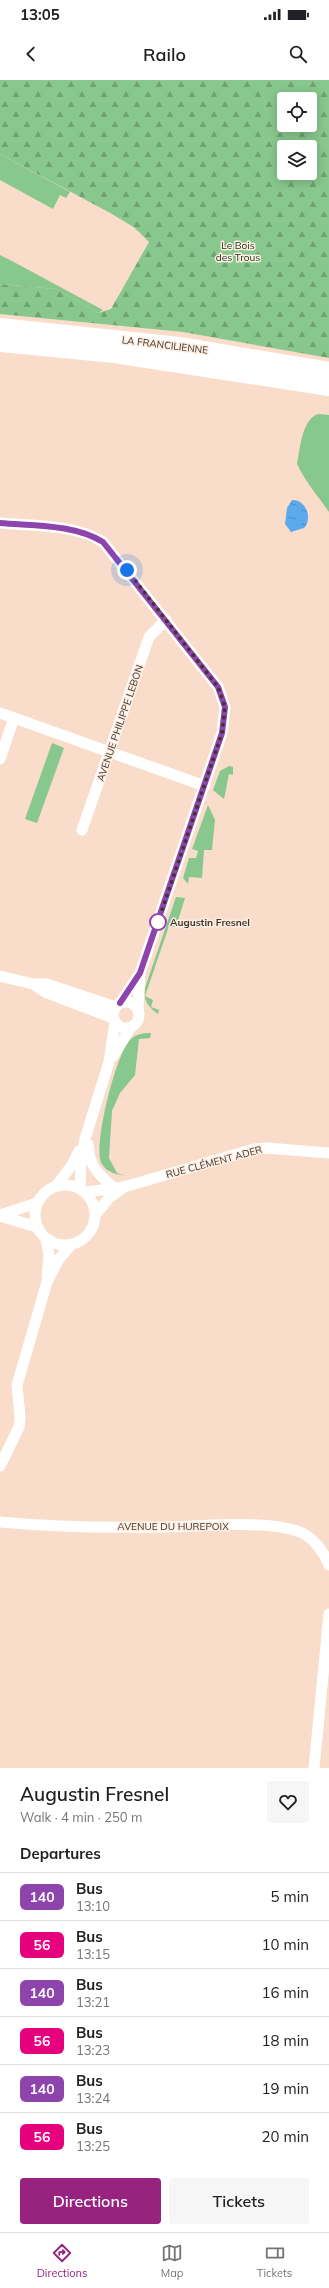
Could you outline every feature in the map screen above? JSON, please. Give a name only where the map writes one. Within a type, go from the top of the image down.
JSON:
[{"type":"highway","name":"LA FRANCILIENNE","points":[[0,327],[180,346],[329,371]]},
{"type":"highway","name":"LA FRANCILIENNE","points":[[0,343],[114,354],[294,380],[329,387]]},
{"type":"highway","points":[[250,357],[269,351],[329,359]]},
{"type":"highway","points":[[294,380],[309,392],[329,397]]},
{"type":"street","points":[[0,523],[78,530],[103,542],[212,678],[225,707],[225,725],[140,973],[116,1012],[110,1062],[86,1135],[72,1165],[56,1186]]},
{"type":"street","name":"AVENUE PHILIPPE LEBON","points":[[82,830],[149,638],[166,620]]},
{"type":"street","points":[[0,713],[205,786]]},
{"type":"street","points":[[0,759],[14,718]]},
{"type":"street","points":[[110,1062],[131,1027],[138,1019],[140,973]]},
{"type":"street","points":[[0,976],[33,984],[47,984],[116,1012],[121,1027],[131,1027]]},
{"type":"street","points":[[116,1012],[130,1002],[138,1008]]},
{"type":"street","points":[[86,1135],[89,1156],[96,1173],[119,1187]]},
{"type":"street","points":[[83,1190],[86,1135]]},
{"type":"street","name":"RUE CLÉMENT ADER","points":[[83,1190],[119,1187],[254,1149],[267,1148],[329,1153]]},
{"type":"street","points":[[46,1239],[58,1245],[71,1245],[80,1243],[92,1231],[96,1214],[93,1202],[83,1190],[68,1185],[56,1186],[48,1190],[38,1203],[35,1215],[37,1227],[46,1239],[49,1255],[47,1282]]},
{"type":"street","name":"RUE CLÉMENT ADER","points":[[96,1214],[119,1187]]},
{"type":"street","points":[[0,1215],[38,1203]]},
{"type":"street","points":[[0,1215],[37,1227]]},
{"type":"street","points":[[0,1466],[19,1427],[20,1416],[17,1385],[20,1370],[47,1282],[59,1259],[71,1245]]},
{"type":"street","name":"AVENUE DU HUREPOIX","points":[[0,1522],[25,1525],[160,1527],[221,1525],[282,1528],[300,1532],[316,1543],[325,1555],[329,1565]]},
{"type":"street","points":[[314,1768],[329,1614]]},
{"type":"green space","name":"Le Bois des Trous","points":[[0,80],[329,80],[329,358],[183,332],[0,314],[0,284],[56,289],[98,313],[111,309],[149,242],[135,228],[112,214],[0,154]]},
{"type":"green space","points":[[0,154],[70,192],[66,198],[60,195],[53,209],[0,180]]},
{"type":"green space","points":[[0,255],[103,310],[98,313],[56,289],[0,284]]},
{"type":"green space","points":[[318,414],[329,415],[329,512],[307,482],[297,464],[305,428],[308,422]]},
{"type":"green space","points":[[52,743],[64,748],[37,823],[25,819]]},
{"type":"green space","points":[[229,766],[233,767],[233,775],[229,774],[224,799],[213,790],[220,771]]},
{"type":"green space","points":[[208,805],[215,820],[212,850],[204,850],[202,878],[189,877],[188,884],[183,878],[189,858],[196,858],[198,851],[192,849]]},
{"type":"green space","points":[[176,897],[185,898],[176,927],[169,926],[145,996],[145,988]]},
{"type":"green space","points":[[145,996],[153,1000],[151,1007],[159,1010],[158,1014],[151,1009]]},
{"type":"green space","points":[[151,1033],[150,1038],[139,1039],[135,1075],[120,1093],[112,1111],[109,1158],[117,1173],[126,1176],[116,1174],[104,1167],[100,1154],[100,1140],[107,1102],[118,1064],[129,1041],[136,1035]]},
{"type":"water","points":[[292,500],[301,503],[304,506],[307,510],[308,520],[304,528],[291,532],[285,524],[287,508]]},
{"type":"bus line","name":"140","points":[[0,523],[78,530],[103,542],[212,678],[218,687],[225,707],[225,725],[140,973],[120,1003]]},
{"type":"place","name":"Augustin Fresnel","points":[[158,922]]},
{"type":"route","points":[[127,570],[212,678],[222,697],[226,717],[225,725],[158,922]]}]
